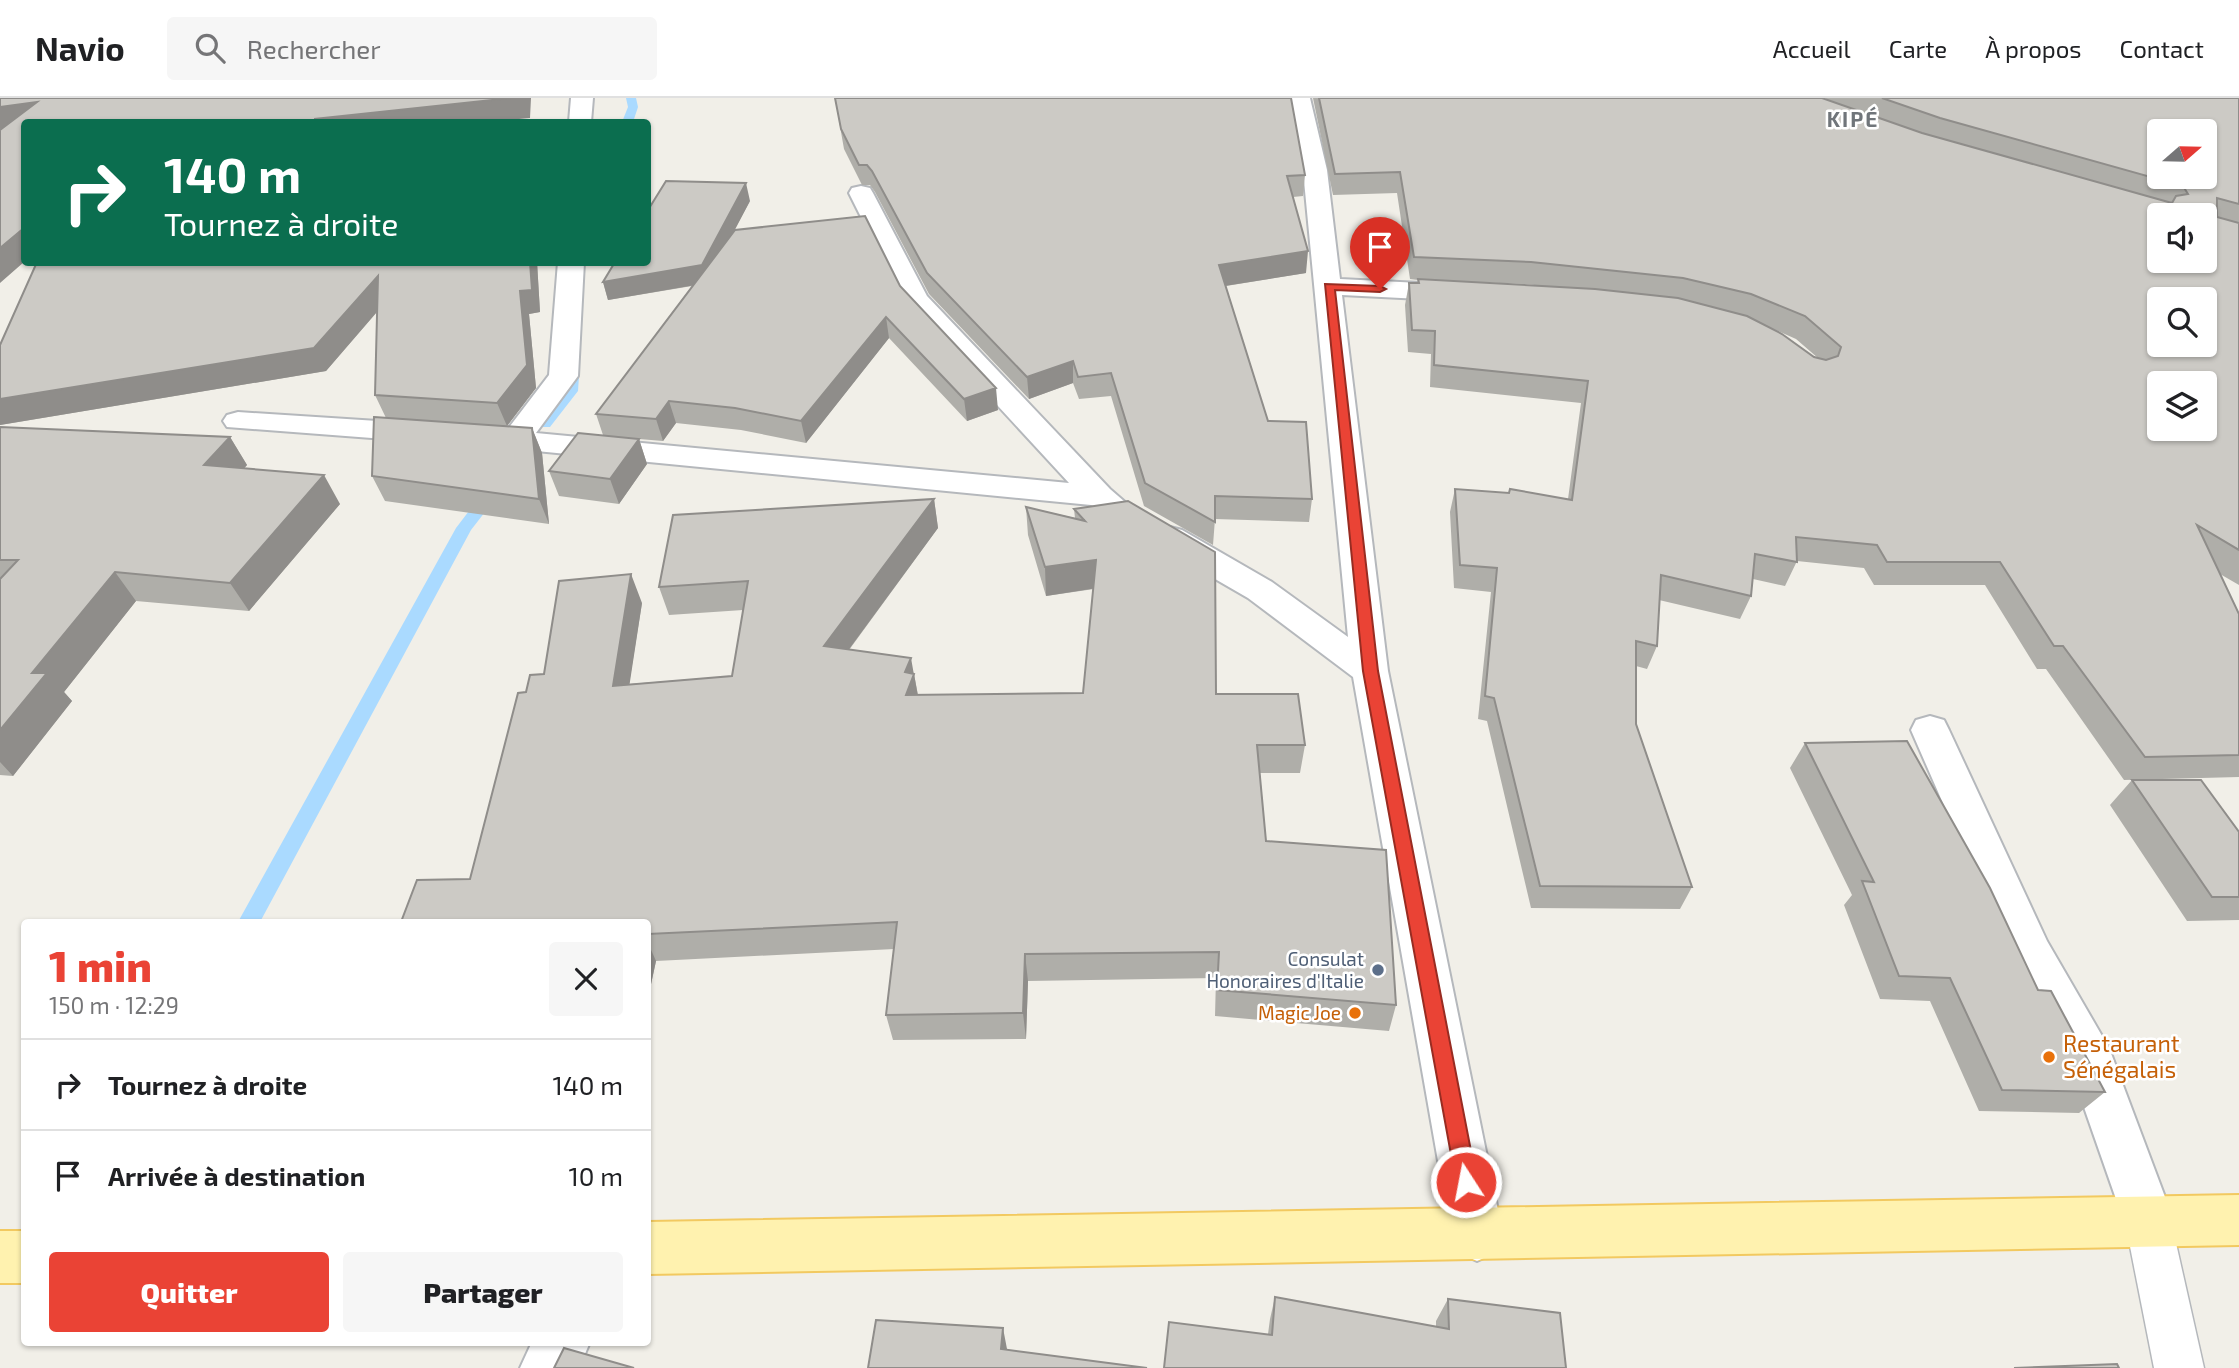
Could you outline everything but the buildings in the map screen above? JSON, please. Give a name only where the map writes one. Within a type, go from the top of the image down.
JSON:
[{"type":"main road","points":[[651,1248],[2239,1220]]},
{"type":"main road","points":[[0,1257],[21,1257]]},
{"type":"street","points":[[580,119],[582,98]]},
{"type":"street","points":[[1299,98],[1315,170],[1370,671],[1476,1235]]},
{"type":"street","points":[[862,193],[915,299],[1099,496],[1260,590],[1370,671]]},
{"type":"street","points":[[516,439],[563,376],[570,266]]},
{"type":"street","points":[[1329,286],[1490,295]]},
{"type":"street","points":[[238,421],[516,439],[1099,496]]},
{"type":"street","points":[[1930,730],[2030,952],[2092,1063],[2148,1221]]},
{"type":"street","points":[[548,1368],[561,1346]]},
{"type":"lane","points":[[2148,1221],[2179,1368]]},
{"type":"waterway","points":[[629,119],[633,107],[631,98]]},
{"type":"waterway","points":[[545,424],[571,391],[573,361]]},
{"type":"waterway","points":[[251,919],[464,528],[491,494]]},
{"type":"place","name":"Consulat Honoraires d'Italie","points":[[1378,970]]},
{"type":"place","name":"Magic Joe","points":[[1355,1013]]},
{"type":"place","name":"Restaurant Sénégalais","points":[[2049,1057]]},
{"type":"district","name":"KIPÉ","points":[[1853,120]]},
{"type":"route","points":[[1380,289],[1329,286],[1370,671],[1466,1182]]}]
